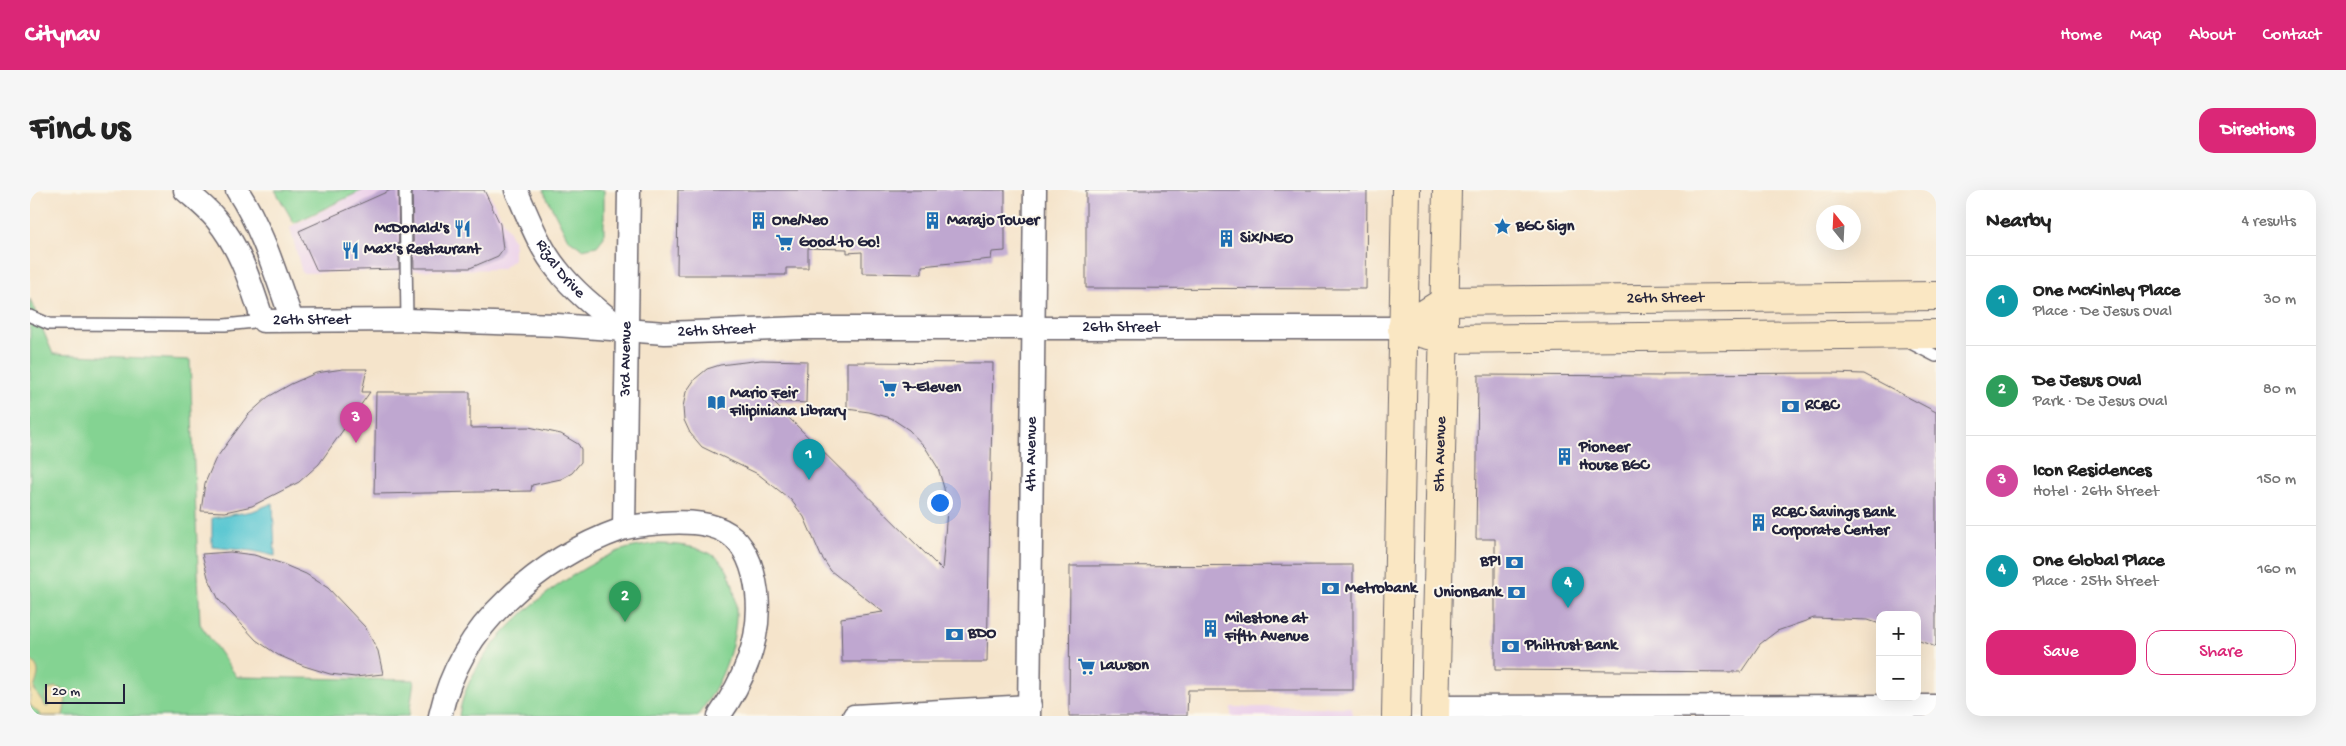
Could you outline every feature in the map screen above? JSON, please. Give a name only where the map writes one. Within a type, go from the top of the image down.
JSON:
[{"type":"main road","points":[[1396,716],[1406,190]]},
{"type":"main road","name":"5th Avenue","points":[[1435,712],[1446,190]]},
{"type":"main road","name":"26th Street","points":[[1445,301],[1936,296]]},
{"type":"main road","points":[[1402,328],[1445,301]]},
{"type":"main road","name":"26th Street","points":[[1402,328],[1444,340],[1936,334]]},
{"type":"street","points":[[185,190],[216,218],[236,248],[246,267],[263,321]]},
{"type":"street","points":[[237,190],[248,206],[263,239],[292,320]]},
{"type":"street","name":"Rizal Drive","points":[[516,190],[538,238],[556,269],[590,304],[626,332]]},
{"type":"street","name":"3rd Avenue","points":[[624,528],[629,190]]},
{"type":"street","name":"4th Avenue","points":[[1030,711],[1035,190]]},
{"type":"street","name":"26th Street","points":[[263,321],[407,320],[557,325],[626,332],[665,333],[801,328],[1402,328]]},
{"type":"street","points":[[440,716],[445,693],[460,659],[479,631],[506,601],[530,580],[558,560],[593,541],[624,528],[685,522],[707,523],[728,533],[744,550],[754,573],[758,605],[755,638],[746,667],[734,694],[719,716]]},
{"type":"street","points":[[1435,712],[1835,711],[1936,706]]},
{"type":"street","points":[[854,716],[1030,711]]},
{"type":"lane","points":[[405,190],[407,320]]},
{"type":"lane","name":"26th Street","points":[[31,317],[49,324],[225,325],[263,321]]},
{"type":"lane","points":[[1894,334],[1936,356]]},
{"type":"shaded area","points":[[364,190],[487,190],[514,241],[514,259],[502,269],[302,273],[290,227]]},
{"type":"shaded area","points":[[1231,707],[1352,707],[1352,716],[1231,716]]},
{"type":"green space","points":[[275,190],[363,190],[294,223]]},
{"type":"green space","points":[[543,190],[604,190],[604,237],[597,246],[582,249],[568,239]]},
{"type":"green space","points":[[30,299],[53,354],[190,360],[200,624],[237,677],[414,680],[409,716],[30,716]]},
{"type":"green space","points":[[653,544],[686,546],[709,553],[721,561],[731,579],[735,596],[736,614],[730,651],[717,686],[697,716],[459,716],[466,690],[480,664],[498,639],[520,617],[569,578],[595,563],[619,551]]},
{"type":"sand","points":[[30,659],[38,669],[34,689],[46,707],[49,706],[45,698],[48,690],[55,687],[62,689],[66,698],[63,716],[42,716],[30,705]]},
{"type":"water","points":[[273,503],[275,556],[253,551],[212,547],[212,518],[253,511]]},
{"type":"building","name":"Max's Restaurant","points":[[391,190],[398,190],[399,269],[317,271],[299,231]]},
{"type":"building","name":"McDonald's","points":[[412,190],[484,190],[500,224],[503,249],[498,256],[470,268],[414,268]]},
{"type":"building","points":[[678,190],[1005,190],[1005,251],[992,252],[991,259],[922,266],[922,274],[862,273],[862,252],[847,253],[847,249],[808,248],[808,268],[786,268],[786,275],[677,275]]},
{"type":"building","name":"Six/NEO","points":[[1086,190],[1367,190],[1366,289],[1086,288]]},
{"type":"building","points":[[761,360],[807,361],[806,403],[772,401],[942,570],[947,511],[944,488],[938,468],[925,447],[909,430],[891,418],[847,409],[847,362],[993,363],[987,662],[842,662],[841,618],[883,612],[831,571],[821,556],[804,517],[791,500],[758,474],[702,447],[690,433],[684,420],[683,407],[686,392],[695,379],[707,369],[720,365]]},
{"type":"building","points":[[343,369],[367,369],[362,392],[370,392],[319,464],[299,482],[252,506],[225,512],[201,511],[205,483],[215,460],[248,415],[268,397],[291,384],[316,373]]},
{"type":"building","points":[[1663,374],[1864,374],[1936,412],[1936,647],[1921,641],[1921,611],[1876,611],[1876,623],[1868,620],[1814,618],[1777,631],[1760,644],[1741,672],[1495,670],[1495,539],[1476,539],[1478,375],[1663,376]]},
{"type":"building","points":[[376,392],[470,392],[470,428],[529,427],[561,434],[578,444],[581,449],[581,462],[572,473],[561,479],[532,485],[531,491],[374,494]]},
{"type":"building","points":[[230,552],[254,555],[280,563],[306,574],[328,588],[365,627],[378,651],[383,674],[355,677],[330,674],[278,655],[256,640],[219,600],[208,577],[202,554]]},
{"type":"building","name":"Milestone at Fifth Avenue","points":[[1353,565],[1353,690],[1188,690],[1187,716],[1069,716],[1070,566]]},
{"type":"place","name":"One/Neo","points":[[758,221]]},
{"type":"place","name":"Marajo Tower","points":[[933,221]]},
{"type":"place","name":"BGC Sign","points":[[1502,227]]},
{"type":"place","name":"McDonald's","points":[[463,229]]},
{"type":"place","name":"Six/NEO","points":[[1226,239]]},
{"type":"place","name":"Good to Go!","points":[[785,243]]},
{"type":"place","name":"Max's Restaurant","points":[[350,250]]},
{"type":"place","name":"7-Eleven","points":[[889,388]]},
{"type":"place","name":"Mario Feir Filipiniana Library","points":[[716,403]]},
{"type":"place","name":"RCBC","points":[[1791,406]]},
{"type":"place","name":"Icon Residences","points":[[356,443]]},
{"type":"place","name":"Pioneer House BGC","points":[[1565,457]]},
{"type":"place","name":"One McKinley Place","points":[[809,480]]},
{"type":"place","name":"RCBC Savings Bank Corporate Center","points":[[1758,522]]},
{"type":"place","name":"BPI","points":[[1515,562]]},
{"type":"place","name":"Metrobank","points":[[1331,589]]},
{"type":"place","name":"UnionBank","points":[[1516,593]]},
{"type":"place","name":"One Global Place","points":[[1568,608]]},
{"type":"place","name":"De Jesus Oval","points":[[625,622]]},
{"type":"place","name":"Milestone at Fifth Avenue","points":[[1211,628]]},
{"type":"place","name":"BDO","points":[[954,634]]},
{"type":"place","name":"Philtrust Bank","points":[[1511,646]]},
{"type":"place","name":"Lawson","points":[[1086,666]]}]
